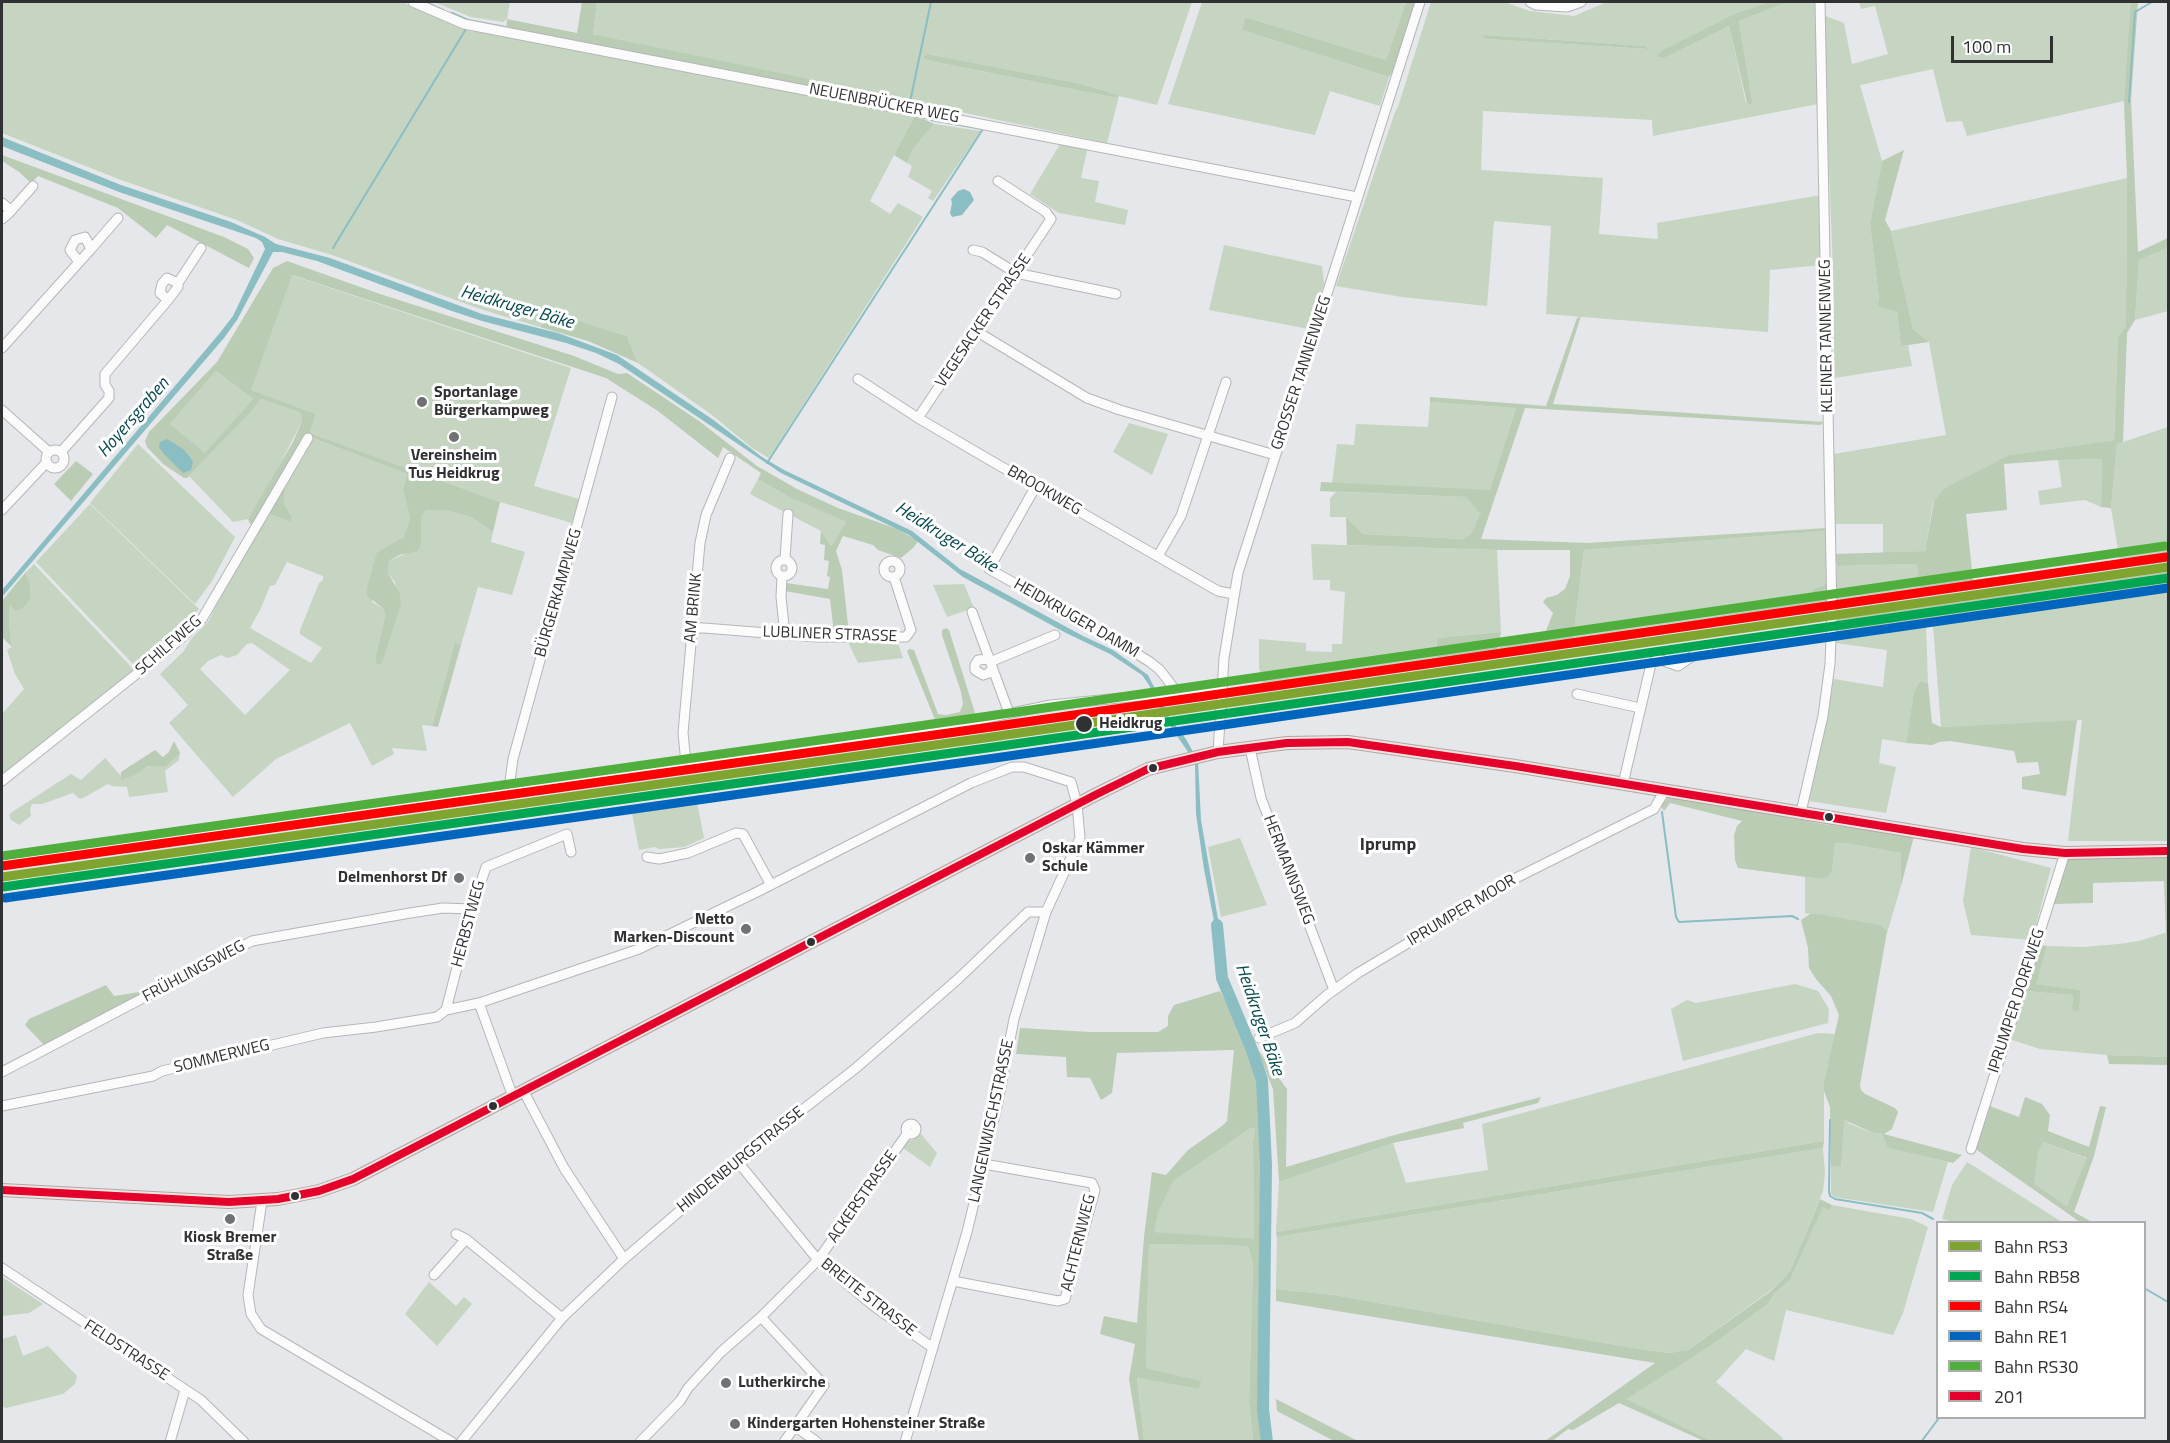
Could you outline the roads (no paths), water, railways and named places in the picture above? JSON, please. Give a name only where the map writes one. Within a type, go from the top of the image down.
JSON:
[{"type":"main road","points":[[2,1190],[208,1202],[262,1201],[319,1191],[352,1179],[519,1094],[1148,769],[1218,752],[1287,743],[1348,742],[1515,766],[2014,848],[2065,853],[2169,851]]},
{"type":"street","name":"NEUENBRÜCKER WEG","points":[[413,2],[464,24],[1357,197]]},
{"type":"street","name":"GROSSER TANNENWEG","points":[[1218,752],[1226,638],[1238,573],[1420,2]]},
{"type":"street","points":[[1530,2],[1567,7],[1581,2]]},
{"type":"street","name":"KLEINER TANNENWEG","points":[[1801,812],[1823,716],[1830,664],[1832,614],[1820,2]]},
{"type":"street","name":"VEGESACKER STRASSE","points":[[918,418],[1049,223],[1050,215],[998,181]]},
{"type":"street","points":[[5,216],[33,186]]},
{"type":"street","points":[[2,203],[8,208],[5,216]]},
{"type":"street","points":[[2,348],[118,219]]},
{"type":"street","points":[[79,262],[70,250],[75,240],[85,237],[91,249]]},
{"type":"street","points":[[61,452],[109,398],[105,385],[105,374],[178,287],[178,283],[201,248]]},
{"type":"street","points":[[973,250],[982,252],[1016,273],[1116,294]]},
{"type":"street","points":[[168,300],[160,293],[162,284],[167,278],[178,283]]},
{"type":"street","points":[[976,331],[1088,398],[1120,410],[1275,455]]},
{"type":"street","name":"BROOKWEG","points":[[858,379],[918,418],[1218,591],[1234,594]]},
{"type":"street","points":[[1158,556],[1181,516],[1226,382]]},
{"type":"street","name":"BÜRGERKAMPWEG","points":[[509,789],[513,759],[612,397]]},
{"type":"street","points":[[2,410],[48,457],[52,467],[60,466],[64,459],[61,452]]},
{"type":"street","name":"SCHILFWEG","points":[[2,781],[178,641],[202,619],[308,438]]},
{"type":"street","points":[[2,510],[54,450],[61,452]]},
{"type":"street","name":"AM BRINK","points":[[686,763],[683,733],[700,536],[730,458]]},
{"type":"street","name":"HEIDKRUGER DAMM","points":[[1036,486],[989,569],[1107,635],[1150,662],[1160,670],[1172,692]]},
{"type":"street","points":[[785,635],[781,597],[782,576],[776,571],[776,566],[779,561],[785,560],[788,514]]},
{"type":"street","name":"LUBLINER STRASSE","points":[[692,633],[704,627],[785,635],[854,638],[906,637],[912,630],[894,577]]},
{"type":"street","points":[[972,612],[1009,713]]},
{"type":"street","points":[[990,663],[1055,636]]},
{"type":"street","points":[[1623,784],[1651,664],[1660,659],[1678,666],[1694,655],[1708,650]]},
{"type":"street","points":[[2,862],[932,729],[1052,705],[1222,686]]},
{"type":"street","points":[[1577,693],[1640,708]]},
{"type":"street","name":"HERMANNSWEG","points":[[1250,748],[1261,798],[1334,990]]},
{"type":"street","name":"SOMMERWEG","points":[[2,1106],[153,1076],[162,1071],[323,1033],[408,1023],[479,1003],[639,949],[771,885],[970,783],[1012,768],[1024,767],[1071,782],[1077,804]]},
{"type":"street","name":"IPRUMPER MOOR","points":[[1259,1038],[1295,1023],[1334,990],[1359,973],[1518,877],[1654,809],[1665,790]]},
{"type":"street","name":"LANGENWISCHSTRASSE","points":[[905,1442],[953,1281],[984,1164],[1014,1019],[1046,912],[1080,838],[1077,804]]},
{"type":"street","points":[[647,857],[658,859],[688,853],[736,833],[743,834],[771,885]]},
{"type":"street","name":"HERBSTWEG","points":[[445,1012],[483,871],[489,864],[567,834],[571,852]]},
{"type":"street","name":"IPRUMPER DORFWEG","points":[[1971,1149],[2065,853]]},
{"type":"street","name":"FRÜHLINGSWEG","points":[[2,1072],[252,941],[421,911],[443,908],[472,909]]},
{"type":"street","name":"HINDENBURGSTRASSE","points":[[461,1442],[562,1318],[624,1259],[738,1162],[865,1060],[958,979],[1028,912],[1046,912]]},
{"type":"street","points":[[479,1003],[519,1094],[624,1259]]},
{"type":"street","name":"ACKERSTRASSE","points":[[640,1442],[680,1401],[688,1388],[721,1352],[761,1317],[818,1260],[907,1134]]},
{"type":"street","name":"BREITE STRASSE","points":[[738,1162],[818,1260],[875,1307],[933,1348]]},
{"type":"street","name":"ACHTERNWEG","points":[[953,1281],[1059,1301],[1065,1299],[1095,1190],[1092,1184],[984,1164]]},
{"type":"street","points":[[262,1201],[248,1295],[251,1314],[261,1329],[452,1442]]},
{"type":"street","points":[[456,1234],[466,1239],[562,1318]]},
{"type":"street","points":[[434,1275],[466,1239]]},
{"type":"street","name":"FELDSTRASSE","points":[[2,1268],[201,1400],[244,1442]]},
{"type":"street","points":[[761,1317],[824,1385],[784,1442]]},
{"type":"street","points":[[170,1442],[185,1390]]},
{"type":"street","points":[[796,1427],[817,1442]]},
{"type":"water","points":[[2,137],[121,185],[231,222],[276,244],[330,258],[482,314],[558,333],[617,355],[712,419],[762,457],[784,470],[912,531],[960,569],[1113,650],[1148,675],[1169,717],[1186,739],[1198,761],[1201,820],[1218,919],[1218,942],[1196,814],[1195,762],[1164,717],[1142,675],[1110,654],[1066,633],[963,577],[909,535],[781,473],[619,364],[566,343],[449,310],[317,261],[282,252],[273,252],[237,320],[224,338],[2,597],[2,590],[233,316],[265,249],[262,242],[256,238],[119,192],[2,146]]},
{"type":"water","points":[[964,189],[970,192],[974,200],[962,215],[952,217],[951,199],[958,191]]},
{"type":"water","points":[[167,439],[183,449],[190,457],[193,462],[191,470],[183,473],[163,453],[159,447],[160,442]]},
{"type":"waterway","points":[[425,2],[443,10]]},
{"type":"waterway","points":[[910,102],[931,2]]},
{"type":"waterway","points":[[2129,102],[2135,12],[2152,2]]},
{"type":"waterway","points":[[452,13],[468,20],[505,27]]},
{"type":"waterway","points":[[333,248],[466,29]]},
{"type":"waterway","points":[[767,463],[983,129],[931,120]]},
{"type":"waterway","points":[[1662,812],[1676,917],[1679,922],[1792,916],[1798,919]]},
{"type":"waterway","name":"Heidkruger Bäke","points":[[1217,925],[1222,978],[1262,1080],[1266,1165],[1263,1409],[1267,1442]]},
{"type":"waterway","points":[[1830,1120],[1830,1196],[1835,1199],[1922,1213],[1933,1219]]},
{"type":"waterway","points":[[2146,1289],[2168,1302]]},
{"type":"waterway","points":[[1921,1442],[1938,1419]]},
{"type":"rail line","name":"RS30","points":[[2,856],[2165,546]]},
{"type":"rail line","name":"RS4","points":[[2,866],[991,727],[2166,557]]},
{"type":"rail line","name":"RS3","points":[[2,877],[2168,567]]},
{"type":"rail line","name":"RB58","points":[[3,887],[2168,578]]},
{"type":"rail line","name":"RE1","points":[[5,898],[995,758],[2168,588]]},
{"type":"place","name":"Sportanlage Bürgerkampweg","points":[[422,402]]},
{"type":"place","name":"Vereinsheim Tus Heidkrug","points":[[454,437]]},
{"type":"place","name":"Heidkrug","points":[[1084,724]]},
{"type":"place","name":"Oskar Kämmer Schule","points":[[1030,858]]},
{"type":"place","name":"Delmenhorst Df","points":[[459,878]]},
{"type":"place","name":"Netto Marken-Discount","points":[[746,929]]},
{"type":"place","name":"Kiosk Bremer Straße","points":[[230,1219]]},
{"type":"place","name":"Lutherkirche","points":[[726,1383]]},
{"type":"place","name":"Kindergarten Hohensteiner Straße","points":[[735,1424]]},
{"type":"district","name":"Iprump","points":[[1388,846]]},
{"type":"water label","name":"Hoyersgraben","points":[[134,418]]}]
